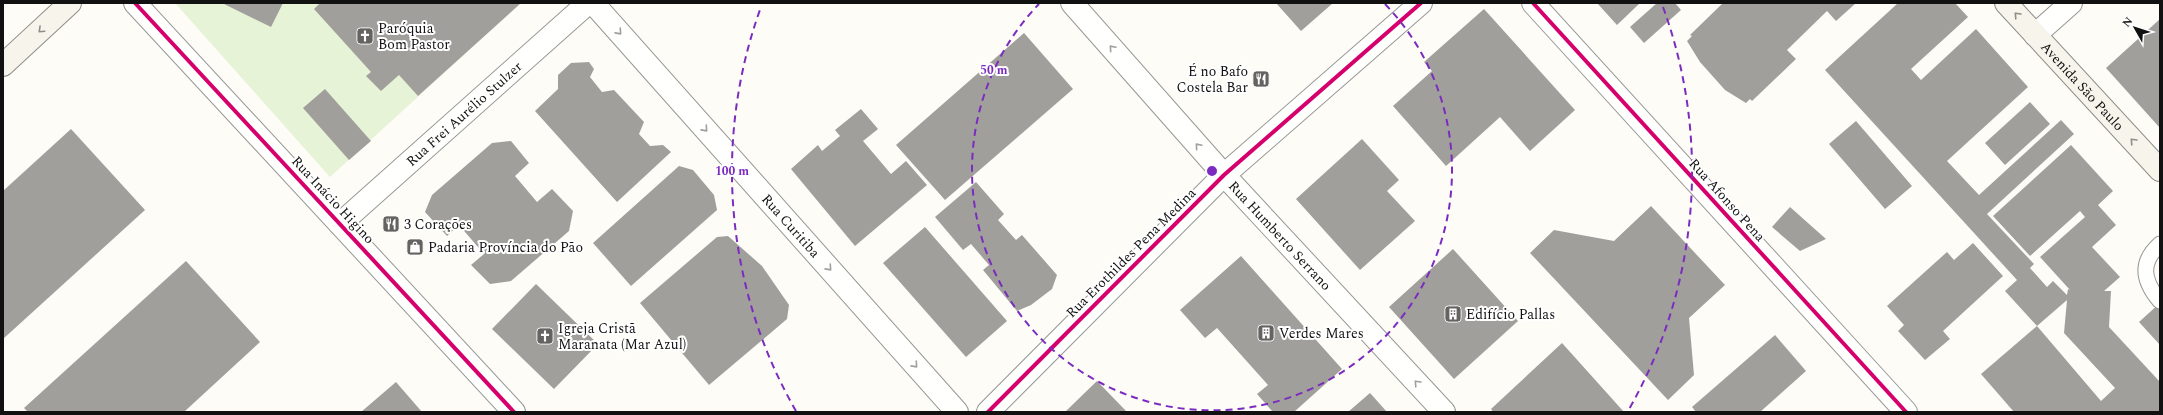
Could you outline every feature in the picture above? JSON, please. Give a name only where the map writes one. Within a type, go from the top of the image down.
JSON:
[{"type":"main road","points":[[3,65],[70,3]]},
{"type":"main road","name":"Avenida São Paulo","points":[[2006,3],[2160,170]]},
{"type":"street","name":"Rua Inácio Higino","points":[[135,3],[514,412]]},
{"type":"street","name":"Rua Frei Aurélio Stulzer","points":[[340,224],[588,3]]},
{"type":"street","name":"Rua Curitiba","points":[[593,3],[957,412]]},
{"type":"street","name":"Rua Humberto Serrano","points":[[1072,3],[1224,175],[1444,412]]},
{"type":"street","name":"Rua Erothildes Pena Medina","points":[[988,412],[1224,175],[1421,3]]},
{"type":"street","name":"Rua Afonso Pena","points":[[1533,3],[1906,412]]},
{"type":"street","points":[[2035,35],[2071,3]]},
{"type":"lane","points":[[2160,244],[2152,250],[2147,259],[2145,269],[2146,279],[2150,289],[2160,301]]},
{"type":"green space","points":[[175,3],[521,3],[330,177]]},
{"type":"building","points":[[222,3],[283,3],[271,27]]},
{"type":"building","points":[[320,3],[521,3],[418,96],[399,75],[381,91],[366,76],[371,72],[314,9]]},
{"type":"building","points":[[1276,3],[1333,3],[1301,31]]},
{"type":"building","points":[[1597,3],[1640,3],[1617,25]]},
{"type":"building","points":[[1657,3],[1675,3],[1681,10],[1644,43],[1630,27]]},
{"type":"building","points":[[1723,3],[1856,3],[1836,21],[1827,11],[1787,50],[1796,59],[1752,101],[1750,99],[1746,103],[1725,90],[1700,62],[1687,41],[1692,36],[1690,35]]},
{"type":"building","points":[[1898,3],[1955,3],[1968,17],[1911,69],[1921,80],[1976,29],[2028,87],[1947,161],[1979,195],[2061,120],[2074,134],[1987,214],[2034,264],[2030,268],[2047,287],[2053,281],[2067,295],[2068,289],[2070,290],[2040,257],[2085,217],[2080,211],[2030,256],[1993,216],[2071,145],[2113,191],[2098,205],[2116,225],[2092,247],[2120,277],[2104,291],[2111,291],[2109,327],[2160,382],[2160,412],[2014,412],[1981,374],[2037,326],[2005,291],[2017,280],[1825,70]],"holes":[[[2067,300],[2064,333],[2115,388],[2101,401],[2037,326]]]},
{"type":"building","points":[[1484,9],[1575,110],[1530,151],[1500,117],[1446,166],[1393,106],[1432,71],[1424,62]]},
{"type":"building","points":[[2160,19],[2160,128],[2106,68]]},
{"type":"building","points":[[1024,33],[1073,89],[945,200],[896,145]]},
{"type":"building","points":[[589,62],[594,69],[590,77],[602,92],[614,90],[644,122],[639,134],[650,146],[663,145],[671,152],[617,202],[535,111],[558,89],[558,75],[571,63]]},
{"type":"building","points":[[325,89],[371,141],[349,160],[303,108]]},
{"type":"building","points":[[2030,102],[2050,124],[2005,165],[1985,143]]},
{"type":"building","points":[[861,109],[878,129],[863,141],[891,174],[906,161],[927,185],[855,246],[791,169],[818,145],[822,151],[840,136],[835,130]]},
{"type":"building","points":[[1856,121],[1912,186],[1885,209],[1829,144]]},
{"type":"building","points":[[71,129],[145,210],[3,339],[3,191]]},
{"type":"building","points":[[1362,139],[1399,180],[1387,191],[1415,221],[1360,270],[1296,199]]},
{"type":"building","points":[[511,141],[529,163],[515,176],[537,202],[552,189],[573,211],[569,231],[511,281],[490,284],[471,265],[484,254],[459,225],[447,236],[425,212],[432,195],[492,143]]},
{"type":"building","points":[[679,166],[693,170],[714,195],[717,210],[631,286],[593,243]]},
{"type":"building","points":[[976,182],[1004,214],[998,220],[1016,240],[1022,235],[1057,275],[1052,289],[1031,305],[1017,311],[983,270],[989,265],[971,244],[963,250],[935,217]]},
{"type":"building","points":[[1651,206],[1725,285],[1689,318],[1694,375],[1668,400],[1530,253],[1554,230],[1614,241]]},
{"type":"building","points":[[1790,207],[1826,239],[1800,251],[1772,227]]},
{"type":"building","points":[[925,227],[1007,321],[966,357],[883,263]]},
{"type":"building","points":[[728,236],[762,266],[789,305],[787,319],[709,385],[640,303],[717,237]]},
{"type":"building","points":[[1973,243],[2003,276],[1943,331],[1950,339],[1925,360],[1898,331],[1904,325],[1887,306],[1947,252],[1954,260]]},
{"type":"building","name":"Edifício Pallas","points":[[1453,249],[1518,321],[1454,379],[1389,307]]},
{"type":"building","name":"Verdes Mares","points":[[1241,256],[1342,369],[1294,412],[1273,412],[1257,394],[1268,385],[1217,328],[1205,338],[1180,310]]},
{"type":"building","points":[[186,261],[260,342],[184,412],[28,412],[24,408]]},
{"type":"building","name":"Igreja Cristã Maranata (Mar Azul)","points":[[536,284],[598,344],[554,389],[492,329]]},
{"type":"building","points":[[2160,303],[2160,345],[2139,322]]},
{"type":"building","points":[[1775,335],[1806,371],[1760,412],[1696,412],[1692,407]]},
{"type":"building","points":[[1562,343],[1624,412],[1493,412],[1491,409]]},
{"type":"building","points":[[1097,381],[1127,412],[1065,412]]},
{"type":"building","points":[[396,382],[422,412],[361,412]]},
{"type":"building","points":[[1370,393],[1387,412],[1348,412]]},
{"type":"cycle path","points":[[135,3],[514,412]]},
{"type":"cycle path","points":[[988,412],[1224,175],[1421,3]]},
{"type":"cycle path","points":[[1533,3],[1906,412]]},
{"type":"place","name":"Paróquia Bom Pastor","points":[[365,36]]},
{"type":"place","name":"É no Bafo Costela Bar","points":[[1261,79]]},
{"type":"place","name":"3 Corações","points":[[391,224]]},
{"type":"place","name":"Padaria Província do Pão","points":[[415,247]]},
{"type":"place","name":"Edifício Pallas","points":[[1453,314]]},
{"type":"place","name":"Verdes Mares","points":[[1266,333]]},
{"type":"place","name":"Igreja Cristã Maranata (Mar Azul)","points":[[545,336]]}]
